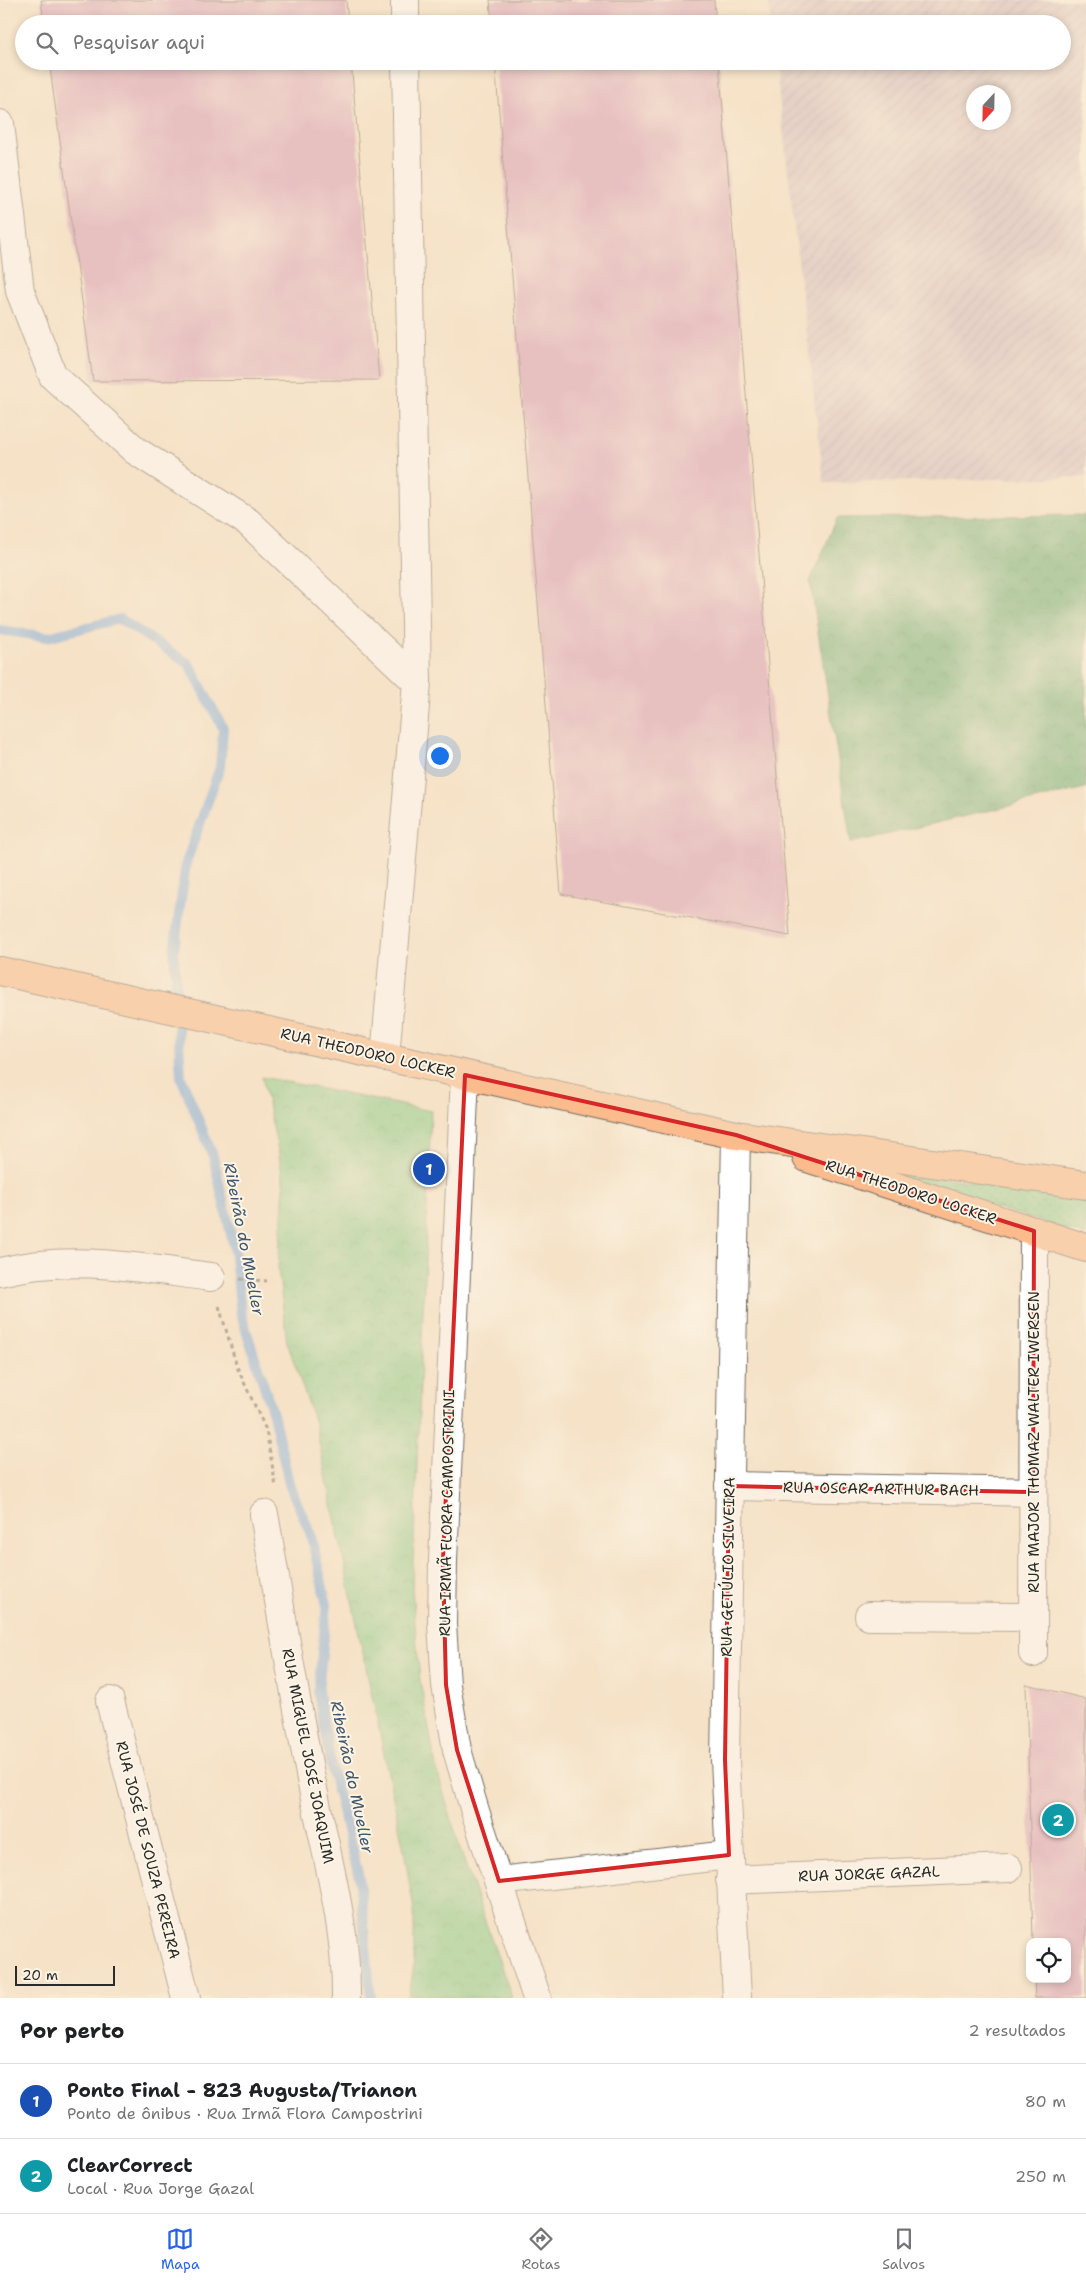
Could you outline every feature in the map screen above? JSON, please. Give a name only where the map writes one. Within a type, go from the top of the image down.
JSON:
[{"type":"main road","name":"RUA THEODORO LOCKER","points":[[0,971],[736,1136],[1086,1185]]},
{"type":"main road","name":"RUA THEODORO LOCKER","points":[[736,1136],[1086,1248]]},
{"type":"street","points":[[405,0],[405,15]]},
{"type":"street","points":[[385,1057],[417,682],[406,70]]},
{"type":"street","points":[[0,124],[20,291],[53,376],[136,451],[248,522],[417,682]]},
{"type":"street","name":"RUA IRMÃ FLORA CAMPOSTRINI","points":[[465,1075],[442,1560],[442,1624],[446,1685],[457,1750],[537,1998]]},
{"type":"street","name":"RUA GETÚLIO SILVEIRA","points":[[736,1136],[725,1760],[737,1998]]},
{"type":"street","name":"RUA MAJOR THOMAZ WALTER IWERSEN","points":[[1033,1654],[1034,1231]]},
{"type":"street","points":[[0,1272],[39,1264],[76,1262],[112,1264],[211,1277]]},
{"type":"street","name":"RUA OSCAR ARTHUR BACH","points":[[729,1486],[1033,1492]]},
{"type":"street","name":"RUA MIGUEL JOSÉ JOAQUIM","points":[[264,1514],[305,1750],[341,1926],[346,1962],[346,1998]]},
{"type":"street","points":[[869,1616],[1034,1617]]},
{"type":"street","name":"RUA JOSÉ DE SOUZA PEREIRA","points":[[110,1702],[186,1998]]},
{"type":"street","name":"RUA JORGE GAZAL","points":[[499,1881],[730,1867],[1008,1868]]},
{"type":"path","points":[[211,1277],[237,1367],[266,1430],[276,1484],[275,1498],[264,1514]]},
{"type":"highlighted area","points":[[465,1075],[736,1135],[1034,1231],[1033,1492],[729,1486],[725,1760],[729,1855],[499,1881],[457,1750],[446,1685],[443,1560]]},
{"type":"shaded area","points":[[768,0],[1086,0],[1086,477],[824,483],[776,70],[1071,70],[1071,15],[770,15]]},
{"type":"green space","points":[[1086,515],[1086,788],[851,843],[810,581],[837,518]]},
{"type":"green space","points":[[262,1077],[431,1111],[412,1589],[420,1680],[436,1767],[461,1852],[512,1998],[409,1998],[414,1963],[414,1910],[403,1845],[315,1423],[287,1342],[278,1268],[284,1187]]},
{"type":"green space","points":[[874,1169],[1086,1196],[1086,1236]]},
{"type":"building","points":[[41,0],[346,0],[347,15],[43,15]]},
{"type":"building","points":[[490,0],[714,0],[715,15],[491,15]]},
{"type":"building","points":[[50,70],[352,70],[379,380],[93,381]]},
{"type":"building","points":[[496,70],[720,70],[790,936],[561,894]]},
{"type":"building","points":[[1026,1684],[1086,1699],[1086,1998],[1035,1998],[1034,1983],[1071,1983],[1071,1938],[1033,1938]]},
{"type":"waterway","name":"Ribeirão do Mueller","points":[[0,630],[47,637],[120,619],[189,664],[223,728],[220,767],[186,863],[174,951],[181,1077],[213,1156],[234,1248],[241,1314],[273,1414],[290,1487],[310,1532],[327,1605],[318,1692],[332,1771],[359,1877],[371,1998]]},
{"type":"place","name":"Ponto Final - 823 Augusta/Trianon","points":[[429,1169]]},
{"type":"place","name":"ClearCorrect","points":[[1058,1820]]}]
